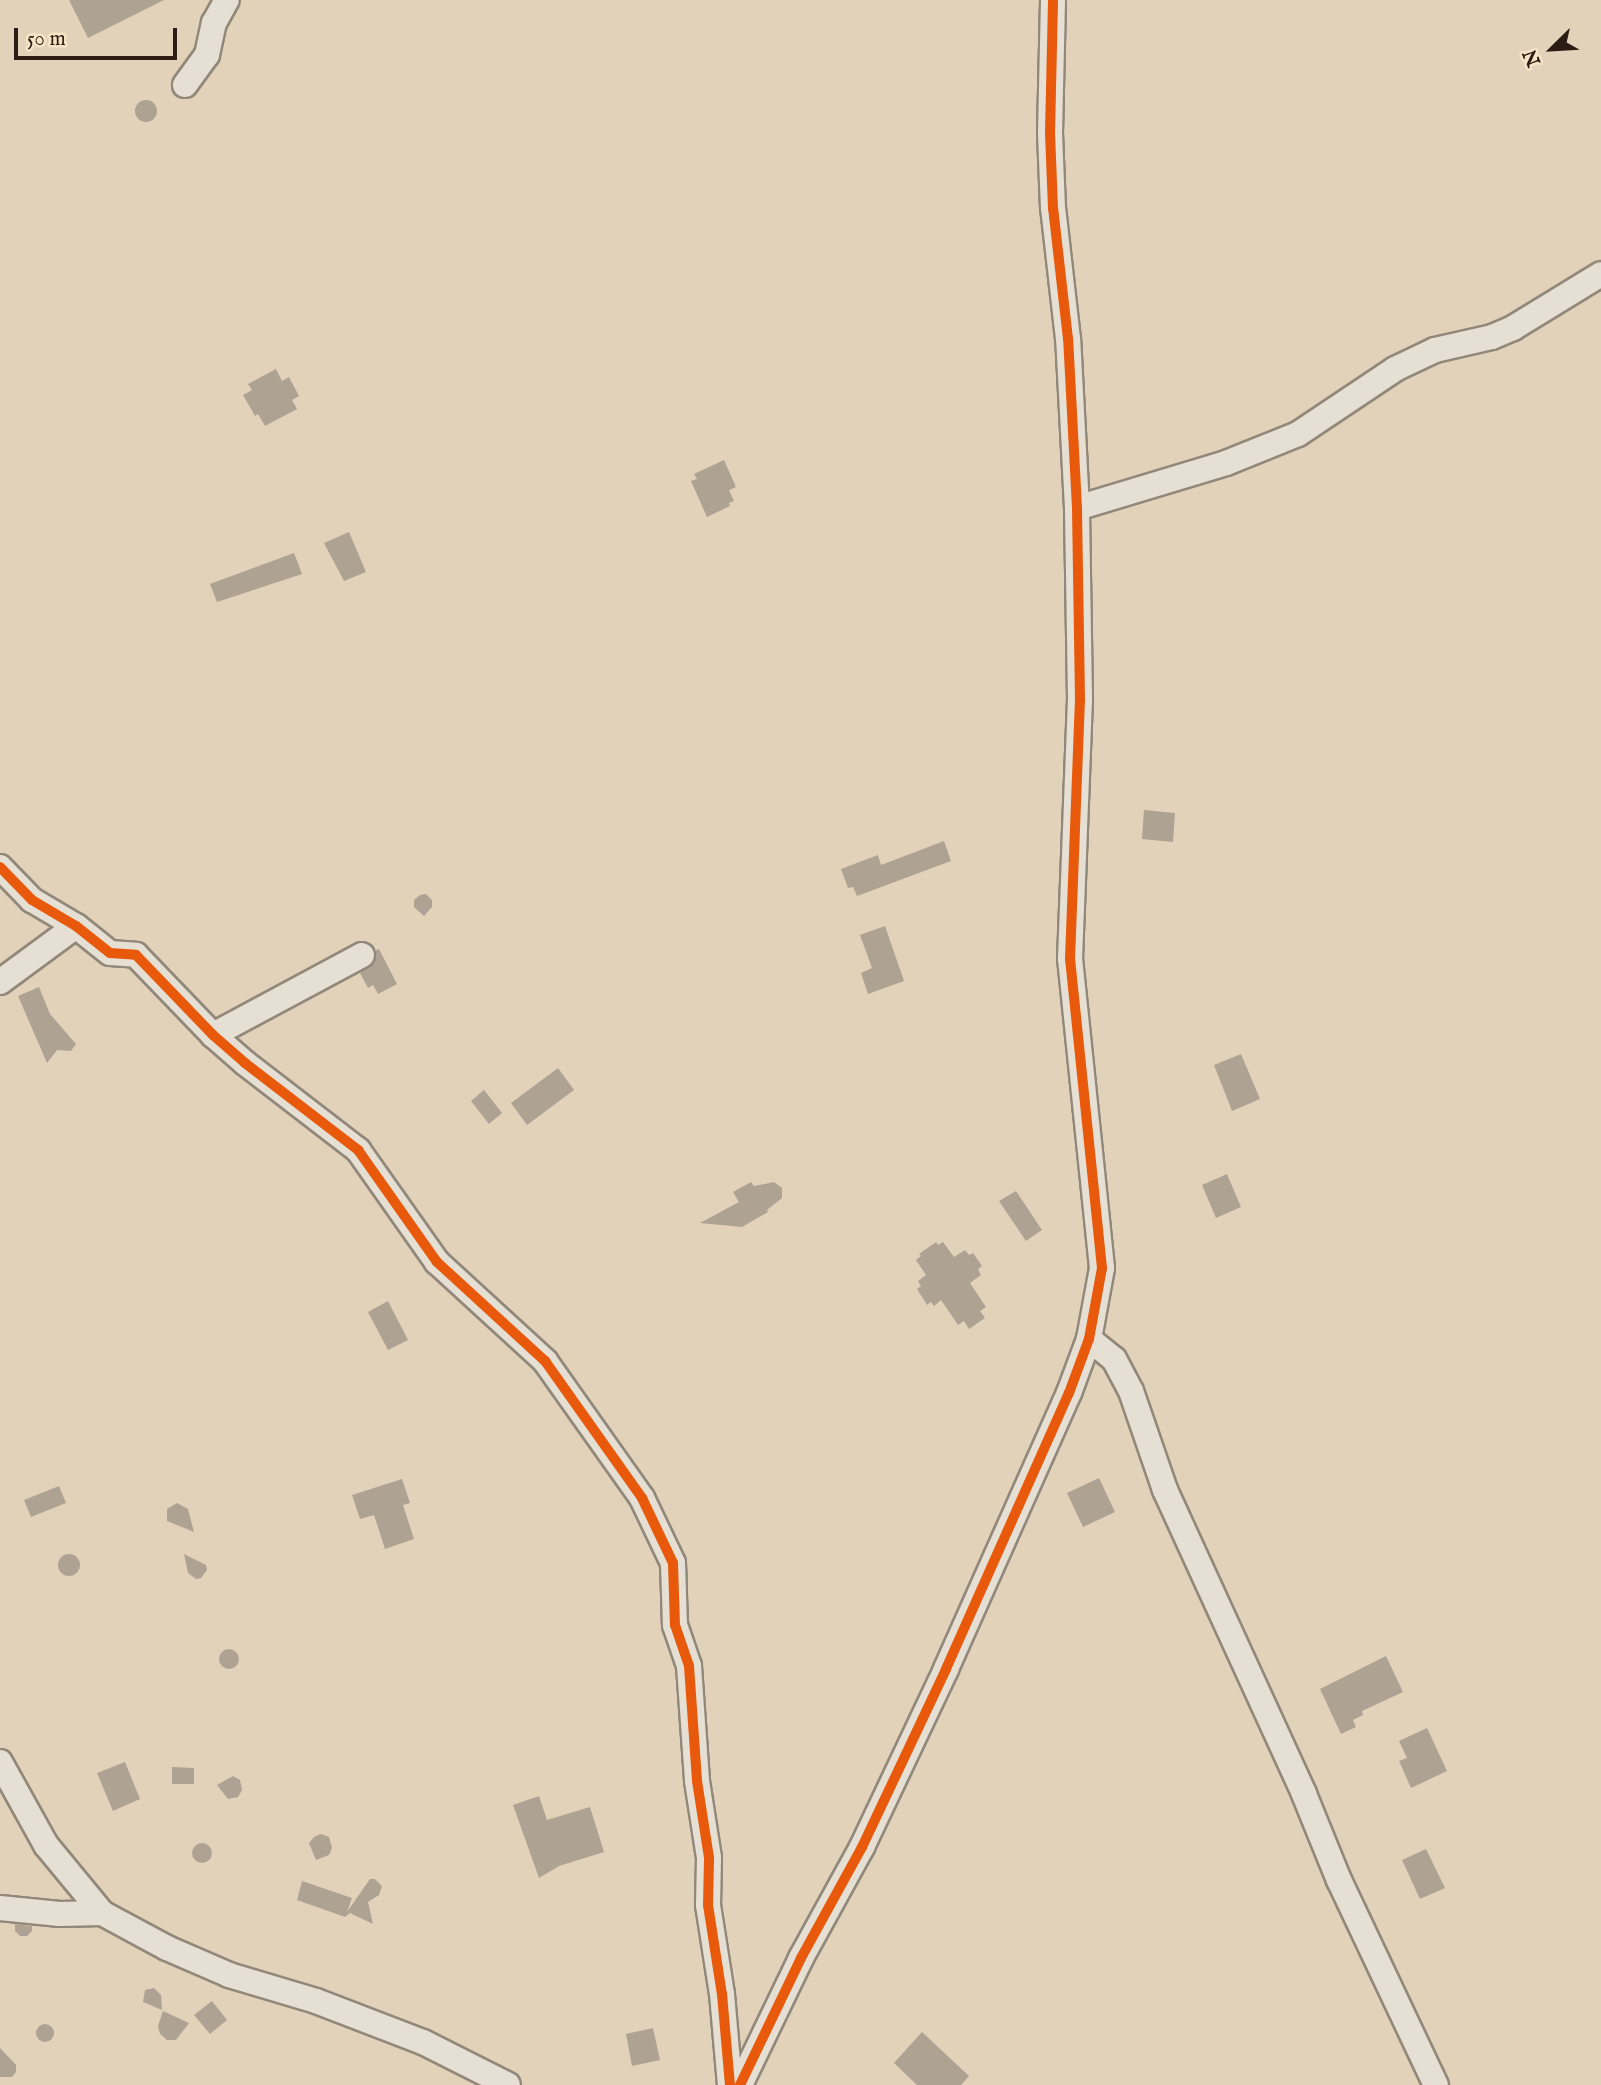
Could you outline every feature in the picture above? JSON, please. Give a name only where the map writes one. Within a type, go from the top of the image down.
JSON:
[{"type":"street","points":[[185,85],[208,55],[214,23],[227,0]]},
{"type":"street","points":[[740,2085],[801,1958],[862,1847],[946,1669],[1069,1393],[1089,1339],[1102,1268],[1070,959],[1080,700],[1077,508],[1068,339],[1052,195],[1050,133],[1053,0]]},
{"type":"street","points":[[1077,508],[1226,463],[1298,434],[1395,369],[1435,350],[1492,337],[1513,328],[1601,274]]},
{"type":"street","points":[[0,867],[32,900],[76,926],[110,953],[136,955],[214,1035],[321,1124],[358,1150],[437,1262],[545,1361],[628,1478],[659,1530],[673,1563],[675,1625],[689,1665],[696,1780],[709,1857],[709,1916],[722,1994],[730,2085]]},
{"type":"street","points":[[0,982],[76,926]]},
{"type":"street","points":[[214,1035],[362,955]]},
{"type":"street","points":[[1089,1339],[1114,1359],[1131,1391],[1166,1490],[1304,1794],[1339,1880],[1436,2085]]},
{"type":"street","points":[[0,1762],[46,1845],[102,1913],[167,1948],[229,1975],[316,2001],[423,2042],[508,2085]]},
{"type":"street","points":[[0,1908],[60,1914],[102,1913]]},
{"type":"building","points":[[69,0],[164,0],[88,38]]},
{"type":"building","points":[[146,100],[154,103],[157,111],[154,119],[146,122],[138,119],[135,111],[138,103]]},
{"type":"building","points":[[276,369],[282,381],[289,377],[299,396],[292,400],[297,409],[265,426],[258,414],[255,416],[243,395],[252,390],[248,384]]},
{"type":"building","points":[[724,460],[736,487],[729,490],[734,501],[729,503],[730,506],[707,517],[691,481],[697,479],[694,474]]},
{"type":"building","points":[[349,532],[366,572],[344,581],[324,543]]},
{"type":"building","points":[[294,553],[302,574],[217,602],[210,584]]},
{"type":"building","points":[[1144,810],[1175,813],[1173,842],[1142,839]]},
{"type":"building","points":[[944,841],[951,861],[857,896],[853,887],[848,888],[841,869],[878,855],[881,865]]},
{"type":"building","points":[[426,894],[432,900],[432,907],[424,916],[414,907],[414,900]]},
{"type":"building","points":[[885,926],[904,981],[868,994],[861,973],[872,968],[860,935]]},
{"type":"building","points":[[379,949],[397,984],[378,994],[373,985],[368,988],[360,973],[374,963],[376,950]]},
{"type":"building","points":[[39,987],[50,1014],[76,1044],[71,1051],[57,1050],[47,1063],[18,996]]},
{"type":"building","points":[[1241,1054],[1260,1099],[1232,1111],[1214,1065]]},
{"type":"building","points":[[558,1068],[574,1090],[527,1125],[511,1103]]},
{"type":"building","points":[[484,1090],[502,1113],[489,1124],[471,1101]]},
{"type":"building","points":[[1227,1174],[1241,1207],[1216,1218],[1202,1185]]},
{"type":"building","points":[[751,1182],[754,1186],[774,1182],[782,1188],[782,1198],[767,1210],[768,1212],[742,1227],[700,1223],[739,1202],[733,1192]]},
{"type":"building","points":[[1016,1191],[1042,1230],[1026,1241],[999,1201]]},
{"type":"building","points":[[936,1242],[938,1245],[943,1242],[954,1257],[965,1250],[969,1255],[973,1253],[982,1266],[978,1269],[981,1275],[970,1283],[986,1307],[980,1311],[985,1318],[969,1329],[964,1321],[958,1325],[941,1300],[934,1306],[931,1302],[927,1305],[917,1289],[921,1286],[918,1281],[926,1275],[916,1260],[921,1256],[919,1254]]},
{"type":"building","points":[[388,1301],[408,1340],[388,1350],[368,1312]]},
{"type":"building","points":[[1099,1478],[1115,1512],[1083,1527],[1067,1493]]},
{"type":"building","points":[[402,1479],[410,1503],[403,1505],[414,1539],[385,1549],[374,1515],[360,1519],[352,1495]]},
{"type":"building","points":[[59,1486],[66,1503],[31,1517],[24,1500]]},
{"type":"building","points":[[177,1503],[188,1509],[194,1532],[167,1521],[167,1509]]},
{"type":"building","points":[[69,1554],[77,1557],[80,1565],[77,1573],[69,1576],[61,1573],[58,1565],[61,1557]]},
{"type":"building","points":[[184,1554],[206,1565],[207,1570],[201,1578],[196,1579],[188,1573]]},
{"type":"building","points":[[229,1649],[236,1652],[239,1659],[236,1666],[229,1669],[222,1666],[219,1659],[222,1652]]},
{"type":"building","points":[[1386,1656],[1403,1692],[1362,1711],[1363,1715],[1353,1720],[1356,1727],[1341,1734],[1320,1689]]},
{"type":"building","points":[[1427,1728],[1447,1771],[1411,1788],[1399,1761],[1407,1758],[1399,1741]]},
{"type":"building","points":[[125,1762],[140,1799],[113,1811],[97,1773]]},
{"type":"building","points":[[172,1767],[194,1768],[194,1784],[172,1784]]},
{"type":"building","points":[[233,1776],[240,1780],[242,1790],[238,1797],[228,1799],[217,1785]]},
{"type":"building","points":[[539,1796],[547,1820],[590,1807],[604,1852],[559,1866],[539,1878],[513,1805]]},
{"type":"building","points":[[321,1834],[329,1837],[332,1848],[329,1855],[316,1860],[309,1843]]},
{"type":"building","points":[[202,1843],[209,1846],[212,1853],[209,1860],[202,1863],[195,1860],[192,1853],[195,1846]]},
{"type":"building","points":[[1426,1849],[1445,1888],[1420,1899],[1402,1860]]},
{"type":"building","points":[[370,1879],[375,1879],[382,1886],[379,1895],[368,1902],[373,1924],[350,1913],[345,1917],[297,1900],[302,1881],[352,1898],[347,1912]]},
{"type":"building","points":[[15,1924],[32,1926],[32,1931],[27,1936],[20,1936],[15,1931]]},
{"type":"building","points":[[154,1988],[161,1995],[162,2010],[143,2002],[145,1990]]},
{"type":"building","points":[[212,2001],[227,2020],[210,2034],[194,2015]]},
{"type":"building","points":[[163,2011],[189,2023],[176,2040],[167,2040],[160,2034],[158,2026]]},
{"type":"building","points":[[45,2024],[51,2027],[54,2033],[51,2039],[45,2042],[39,2039],[36,2033],[39,2027]]},
{"type":"building","points":[[653,2028],[660,2060],[632,2066],[626,2034]]},
{"type":"building","points":[[922,2032],[969,2076],[961,2085],[917,2085],[894,2063]]},
{"type":"building","points":[[0,2048],[16,2065],[16,2072],[12,2077],[0,2077]]},
{"type":"cycle path","points":[[740,2085],[801,1958],[862,1847],[946,1669],[1069,1393],[1089,1339],[1102,1268],[1070,959],[1080,700],[1077,508],[1068,339],[1053,208],[1050,133],[1053,0]]},
{"type":"cycle path","points":[[0,867],[32,900],[76,926],[110,953],[136,955],[213,1035],[358,1150],[437,1262],[545,1361],[642,1498],[673,1563],[675,1625],[689,1666],[697,1781],[709,1858],[708,1905],[722,1994],[730,2085]]}]
